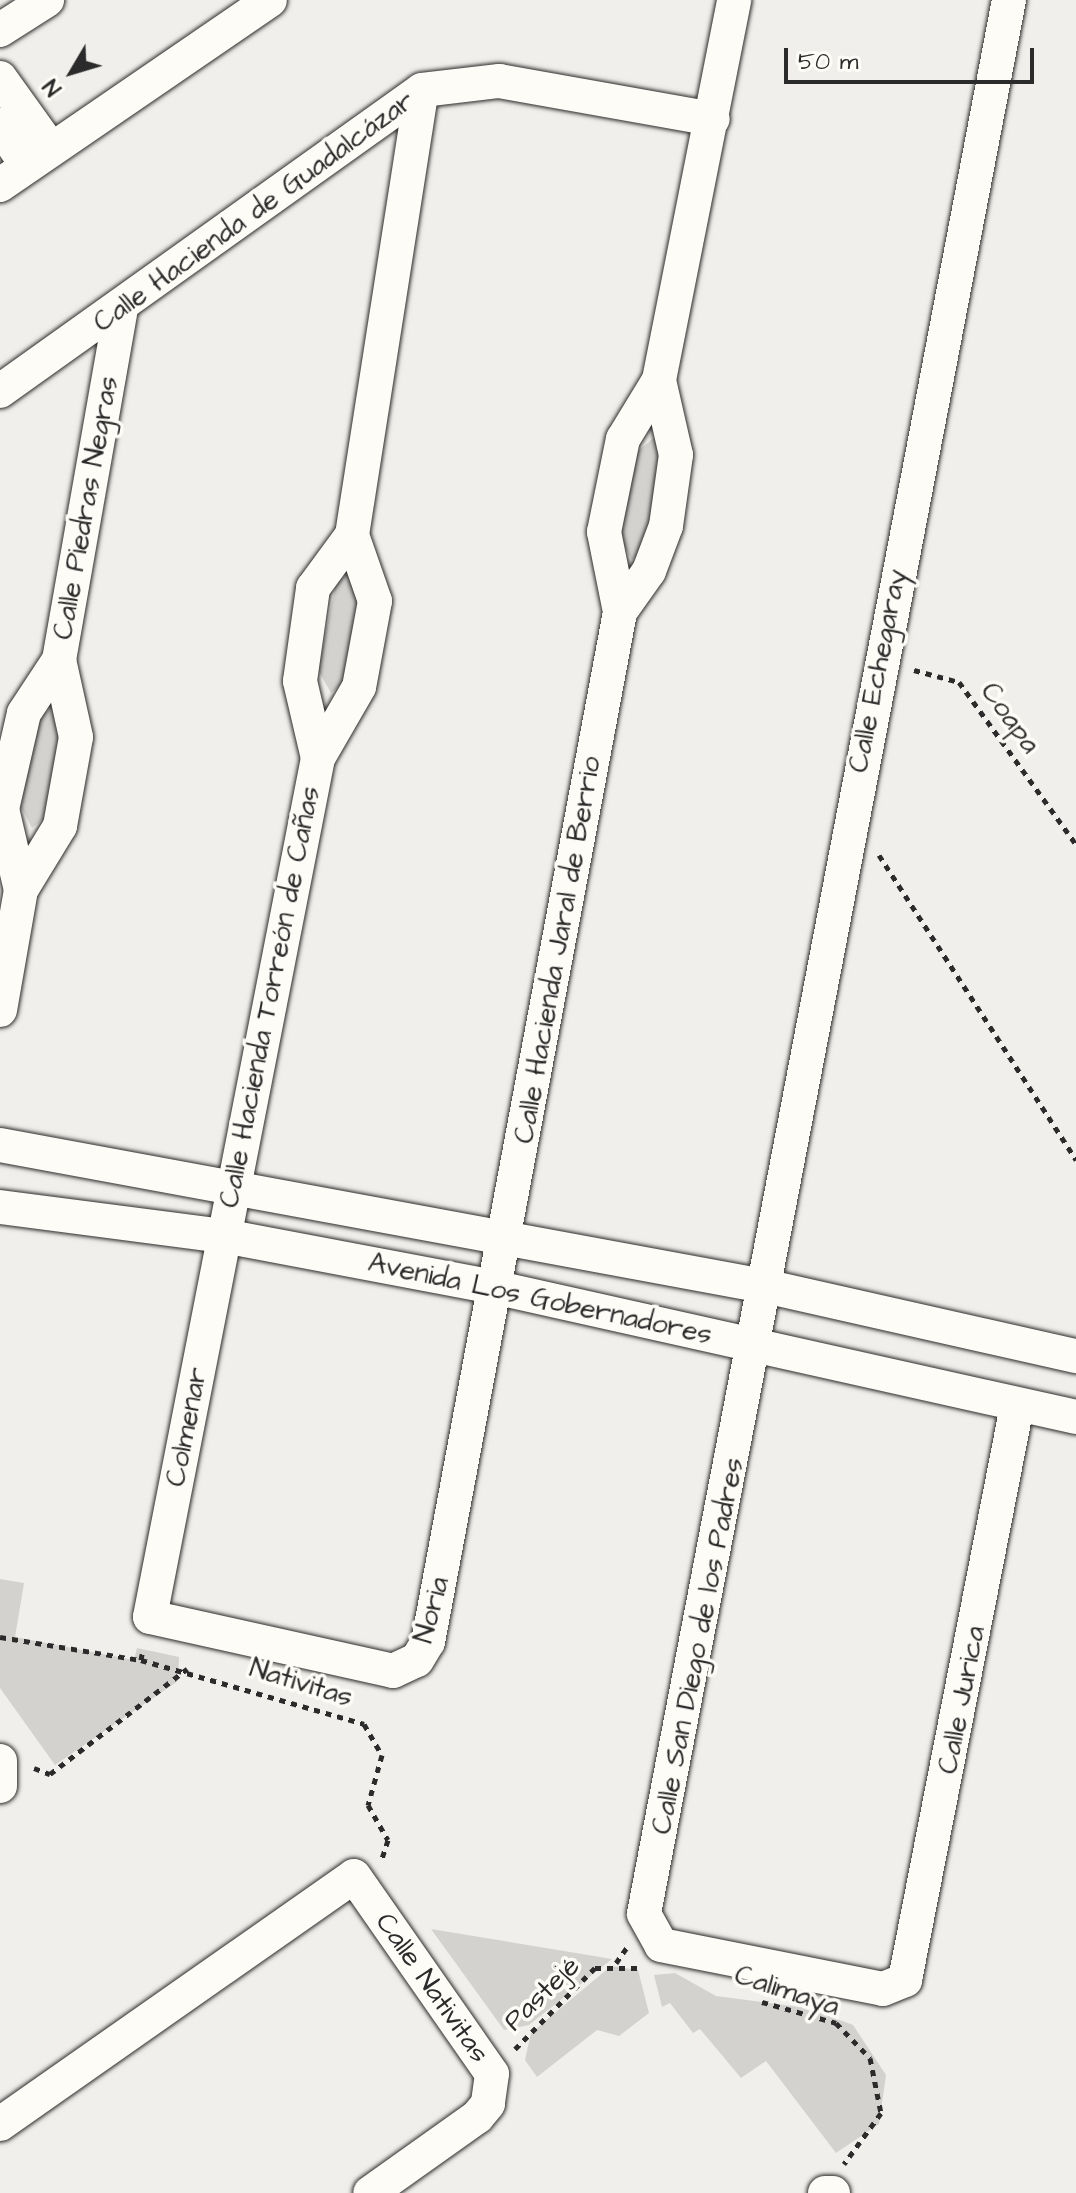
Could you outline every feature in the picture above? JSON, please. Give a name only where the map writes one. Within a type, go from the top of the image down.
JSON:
[{"type":"street","points":[[0,30],[47,0]]},
{"type":"street","points":[[26,167],[270,0]]},
{"type":"street","name":"Calle Hacienda Jaral de Berrio","points":[[498,1288],[620,612],[604,532],[623,439],[659,380],[713,119],[734,0]]},
{"type":"street","name":"Calle Echegaray","points":[[759,1344],[851,811],[1009,0]]},
{"type":"street","points":[[0,78],[26,167]]},
{"type":"street","name":"Calle Hacienda de Guadalcázar","points":[[0,391],[121,310],[354,132],[422,90],[499,81],[713,119]]},
{"type":"street","name":"Calle Hacienda Torreón de Cañas","points":[[318,758],[300,681],[313,588],[352,535],[422,90]]},
{"type":"street","points":[[0,125],[26,167]]},
{"type":"street","name":"Calle Piedras Negras","points":[[0,1010],[21,890],[60,826],[76,737],[59,660],[121,310]]},
{"type":"street","name":"Calle Hacienda Jaral de Berrio","points":[[620,612],[649,571],[666,526],[676,455],[659,380]]},
{"type":"street","name":"Calle Hacienda Torreón de Cañas","points":[[224,1236],[318,758],[359,687],[375,601],[352,535]]},
{"type":"street","name":"Calle Piedras Negras","points":[[21,890],[2,809],[24,713],[59,660]]},
{"type":"street","name":"Avenida Los Gobernadores","points":[[0,1145],[232,1187],[505,1243],[769,1287],[1076,1356]]},
{"type":"street","name":"Avenida Los Gobernadores","points":[[0,1207],[224,1236],[498,1288],[1076,1417]]},
{"type":"street","name":"Colmenar","points":[[150,1617],[224,1236]]},
{"type":"street","name":"Noria","points":[[150,1617],[393,1671],[417,1660],[428,1642],[498,1288]]},
{"type":"street","name":"Calle San Diego de los Padres","points":[[653,1958],[644,1914],[759,1344]]},
{"type":"street","name":"Calle Jurica","points":[[653,1958],[896,1987],[913,1967],[1017,1406]]},
{"type":"street","points":[[0,2124],[354,1876]]},
{"type":"street","name":"Calle Nativitas","points":[[354,1876],[490,2089]]},
{"type":"street","points":[[370,2193],[490,2089]]},
{"type":"path","name":"Coapa","points":[[880,662],[959,682],[1076,844]]},
{"type":"path","points":[[851,811],[1075,1157]]},
{"type":"path","points":[[141,1660],[150,1617]]},
{"type":"path","name":"Nativitas","points":[[0,1637],[188,1669],[364,1724],[376,1736],[382,1755],[368,1805],[388,1840],[384,1858],[354,1876]]},
{"type":"path","points":[[8,1771],[50,1774],[188,1669]]},
{"type":"path","name":"Pastejé","points":[[490,2089],[595,1968],[653,1958]]},
{"type":"path","name":"Calimaya","points":[[749,1999],[836,2023],[870,2058],[881,2113],[829,2192]]},
{"type":"shaded area","points":[[656,436],[667,463],[650,545],[632,560],[619,537],[638,451]]},
{"type":"shaded area","points":[[355,569],[366,596],[349,678],[331,693],[318,670],[336,583]]},
{"type":"shaded area","points":[[56,704],[68,731],[50,813],[32,828],[20,805],[38,719]]},
{"type":"shaded area","points":[[0,1579],[24,1583],[15,1637],[134,1660],[137,1648],[179,1657],[178,1681],[55,1765],[0,1688]]},
{"type":"shaded area","points":[[431,1929],[612,1959],[529,2025],[504,2030]]},
{"type":"shaded area","points":[[611,1966],[638,1970],[649,2013],[619,2036],[597,2030],[537,2077],[525,2060],[531,2033]]},
{"type":"shaded area","points":[[675,1973],[716,1996],[807,2008],[853,2025],[886,2075],[879,2124],[836,2153],[766,2061],[741,2078],[700,2029],[693,2033],[670,2003],[662,2007],[654,1975]]}]
